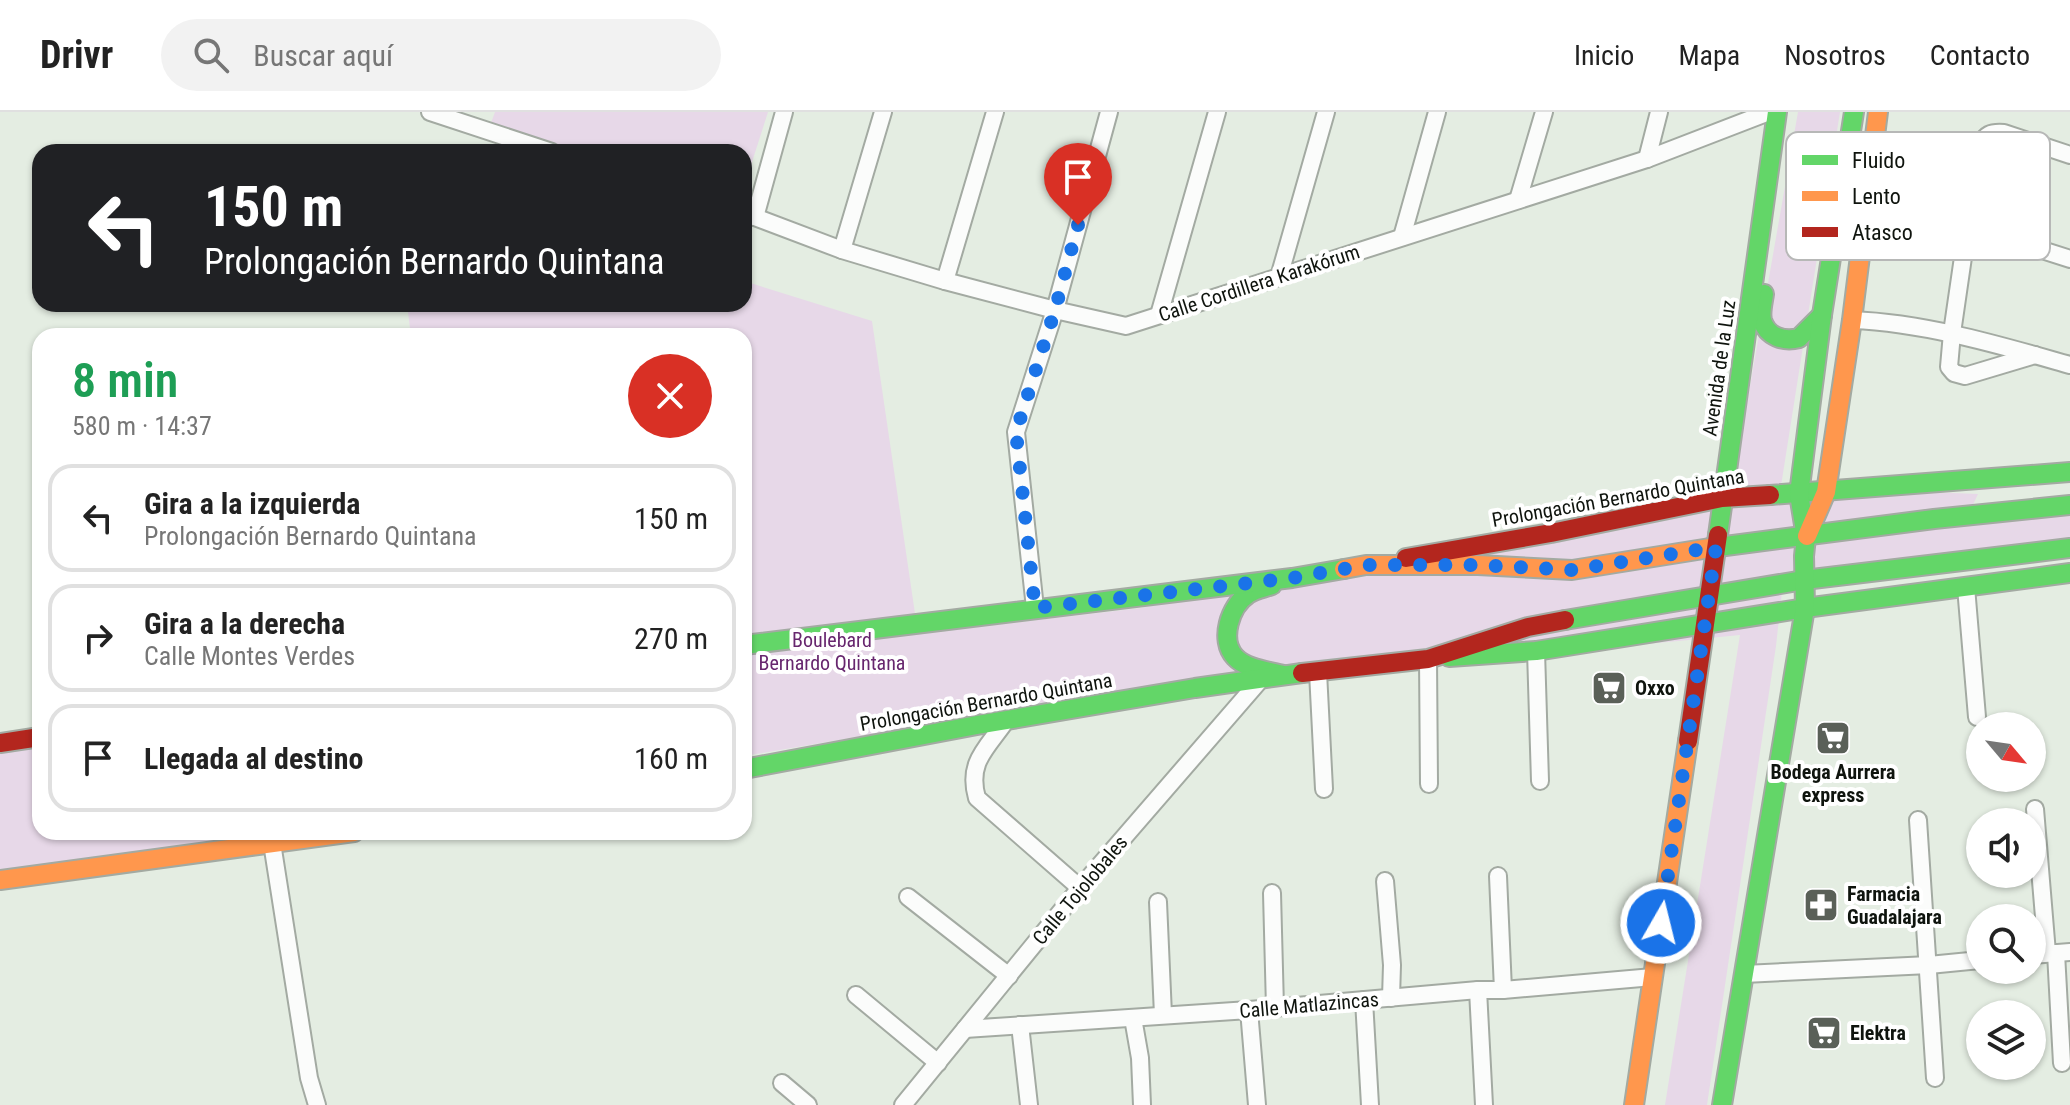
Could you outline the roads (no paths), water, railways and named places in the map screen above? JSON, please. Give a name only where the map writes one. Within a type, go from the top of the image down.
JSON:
[{"type":"main road","name":"Avenida de la Luz","points":[[1634,1105],[1706,623],[1777,112]]},
{"type":"main road","points":[[1851,132],[1854,112]]},
{"type":"main road","points":[[1876,132],[1878,112]]},
{"type":"main road","points":[[1771,154],[1777,192],[1762,319],[1773,335],[1787,341],[1803,335],[1822,315]]},
{"type":"main road","points":[[1722,1105],[1805,608],[1806,537],[1799,494],[1831,260]]},
{"type":"main road","points":[[1806,537],[1826,492],[1860,260]]},
{"type":"main road","name":"Prolongación Bernardo Quintana","points":[[752,644],[1292,578],[1551,533],[1722,498],[2070,472]]},
{"type":"main road","name":"Prolongación Bernardo Quintana","points":[[1366,565],[1478,565],[1572,570],[1716,547],[2070,505]]},
{"type":"main road","name":"Prolongación Bernardo Quintana","points":[[1428,659],[1528,627],[1605,612],[1804,580],[2070,548]]},
{"type":"main road","name":"Prolongación Bernardo Quintana","points":[[752,768],[1283,675],[1536,651],[1805,608],[2070,573]]},
{"type":"main road","points":[[1283,675],[1242,661],[1232,651],[1226,636],[1234,609],[1244,597],[1292,578]]},
{"type":"main road","points":[[0,743],[32,738]]},
{"type":"main road","points":[[0,880],[294,840]]},
{"type":"street","points":[[430,112],[480,120],[534,144]]},
{"type":"street","points":[[752,209],[784,112]]},
{"type":"street","points":[[842,250],[883,112]]},
{"type":"street","points":[[945,281],[995,112]]},
{"type":"street","points":[[1035,608],[1016,432],[1055,310],[1109,112]]},
{"type":"street","points":[[1159,315],[1217,112]]},
{"type":"street","points":[[1279,277],[1326,112]]},
{"type":"street","points":[[1402,237],[1437,112]]},
{"type":"street","points":[[1518,200],[1544,112]]},
{"type":"street","points":[[1647,159],[1659,112]]},
{"type":"street","name":"Calle Cordillera Karakórum","points":[[752,216],[842,250],[945,281],[1126,326],[1647,159],[1769,112]]},
{"type":"street","points":[[2050,148],[2070,155]]},
{"type":"street","points":[[2050,253],[2070,259]]},
{"type":"street","points":[[1962,260],[1949,367],[1954,373],[1965,376],[2035,355]]},
{"type":"street","points":[[1852,320],[1952,333],[2070,365]]},
{"type":"street","points":[[1966,587],[1977,712]]},
{"type":"street","points":[[1536,651],[1540,781]]},
{"type":"street","points":[[1428,659],[1429,784]]},
{"type":"street","points":[[1318,672],[1324,789]]},
{"type":"street","name":"Calle Tojolobales","points":[[903,1105],[915,1098],[938,1063],[1080,888],[1261,679]]},
{"type":"street","points":[[1005,722],[975,766],[973,783],[977,798],[1080,888]]},
{"type":"street","points":[[1918,820],[1935,1078]]},
{"type":"street","points":[[272,843],[309,1078],[317,1105]]},
{"type":"street","points":[[1498,876],[1503,990]]},
{"type":"street","points":[[1385,881],[1392,965],[1391,998]]},
{"type":"street","points":[[2044,888],[2062,1063]]},
{"type":"street","points":[[1272,893],[1275,1008]]},
{"type":"street","points":[[908,897],[1009,976]]},
{"type":"street","points":[[1158,902],[1163,1015]]},
{"type":"street","points":[[1744,974],[1966,961]]},
{"type":"street","name":"Calle Matlazincas","points":[[965,1029],[1249,1010],[1653,977]]},
{"type":"street","points":[[1478,990],[1484,1105]]},
{"type":"street","points":[[856,995],[938,1063]]},
{"type":"street","points":[[1364,1000],[1370,1105]]},
{"type":"street","points":[[1249,1010],[1257,1105]]},
{"type":"street","points":[[1133,1018],[1140,1058],[1142,1105]]},
{"type":"street","points":[[1020,1025],[1029,1105]]},
{"type":"street","points":[[782,1083],[808,1105]]},
{"type":"place","name":"Oxxo","points":[[1609,688]]},
{"type":"place","name":"Bodega Aurrera express","points":[[1833,738]]},
{"type":"place","name":"Farmacia Guadalajara","points":[[1821,905]]},
{"type":"place","name":"Elektra","points":[[1824,1033]]},
{"type":"park label","name":"Boulebard Bernardo Quintana","points":[[832,652]]}]
